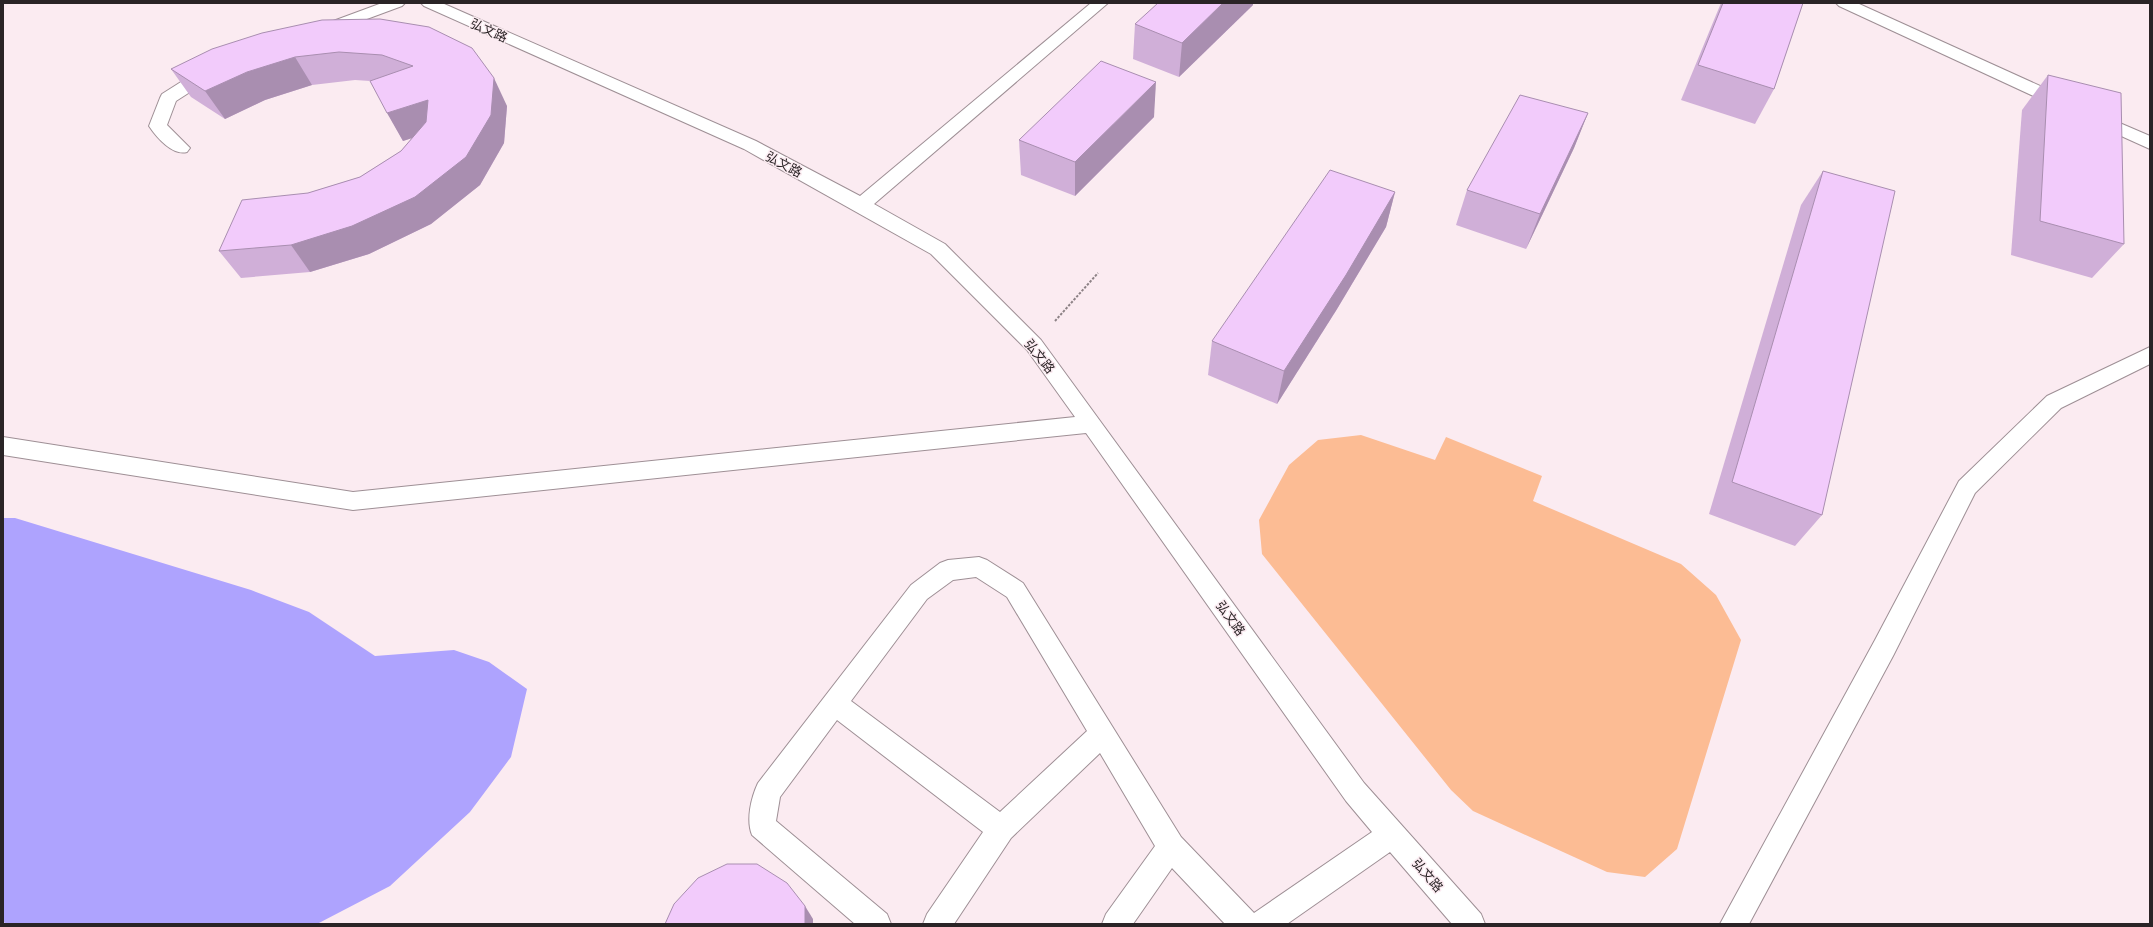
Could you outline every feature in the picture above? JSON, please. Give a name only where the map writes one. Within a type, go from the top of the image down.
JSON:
[{"type":"street","points":[[308,36],[397,3]]},
{"type":"street","name":"弘文路","points":[[429,3],[460,8],[750,145],[862,205],[938,249],[1034,345],[1355,792],[1471,924]]},
{"type":"street","points":[[862,205],[1100,3]]},
{"type":"street","points":[[1844,3],[2150,143]]},
{"type":"street","points":[[181,148],[158,126],[168,98],[211,71],[226,65]]},
{"type":"street","points":[[1734,924],[1884,648],[1967,487],[2054,402],[2150,355]]},
{"type":"street","points":[[3,446],[353,502],[1092,424]]},
{"type":"street","points":[[877,924],[762,826],[767,792],[919,592],[948,570],[979,567],[1015,590],[1170,847],[1244,924]]},
{"type":"street","points":[[834,703],[1001,829]]},
{"type":"street","points":[[937,924],[1001,829],[1102,734]]},
{"type":"street","points":[[1263,924],[1392,834]]},
{"type":"street","points":[[1116,924],[1170,847]]},
{"type":"path","points":[[1034,345],[1098,273]]},
{"type":"shaded area","points":[[1361,435],[1435,460],[1446,437],[1542,476],[1533,501],[1681,564],[1716,595],[1741,640],[1677,849],[1645,877],[1607,872],[1473,811],[1451,790],[1262,554],[1259,520],[1289,465],[1318,440]]},
{"type":"shaded area","points":[[3,518],[15,518],[251,590],[309,612],[375,656],[454,650],[489,662],[527,689],[511,757],[470,812],[390,886],[317,924],[8,924],[3,922]]},
{"type":"building","points":[[1158,3],[1223,3],[1182,43],[1135,24]]},
{"type":"building","points":[[1723,3],[1803,3],[1774,89],[1698,65]]},
{"type":"building","points":[[380,19],[429,27],[472,48],[494,78],[491,115],[466,157],[415,197],[352,226],[291,245],[219,251],[242,200],[308,193],[360,177],[401,151],[426,122],[428,100],[387,113],[370,81],[413,66],[382,55],[339,52],[295,57],[247,72],[205,91],[171,69],[212,49],[262,33],[322,20]]},
{"type":"building","points":[[1101,61],[1156,82],[1075,162],[1019,140]]},
{"type":"building","points":[[2048,75],[2121,93],[2124,244],[2040,221]]},
{"type":"building","points":[[1520,95],[1588,113],[1540,214],[1467,190]]},
{"type":"building","points":[[1330,170],[1395,192],[1346,275],[1284,371],[1212,341]]},
{"type":"building","points":[[1823,171],[1895,191],[1822,515],[1732,482]]},
{"type":"building","points":[[727,864],[757,864],[787,883],[805,906],[805,924],[665,924],[674,904],[698,878]]}]
